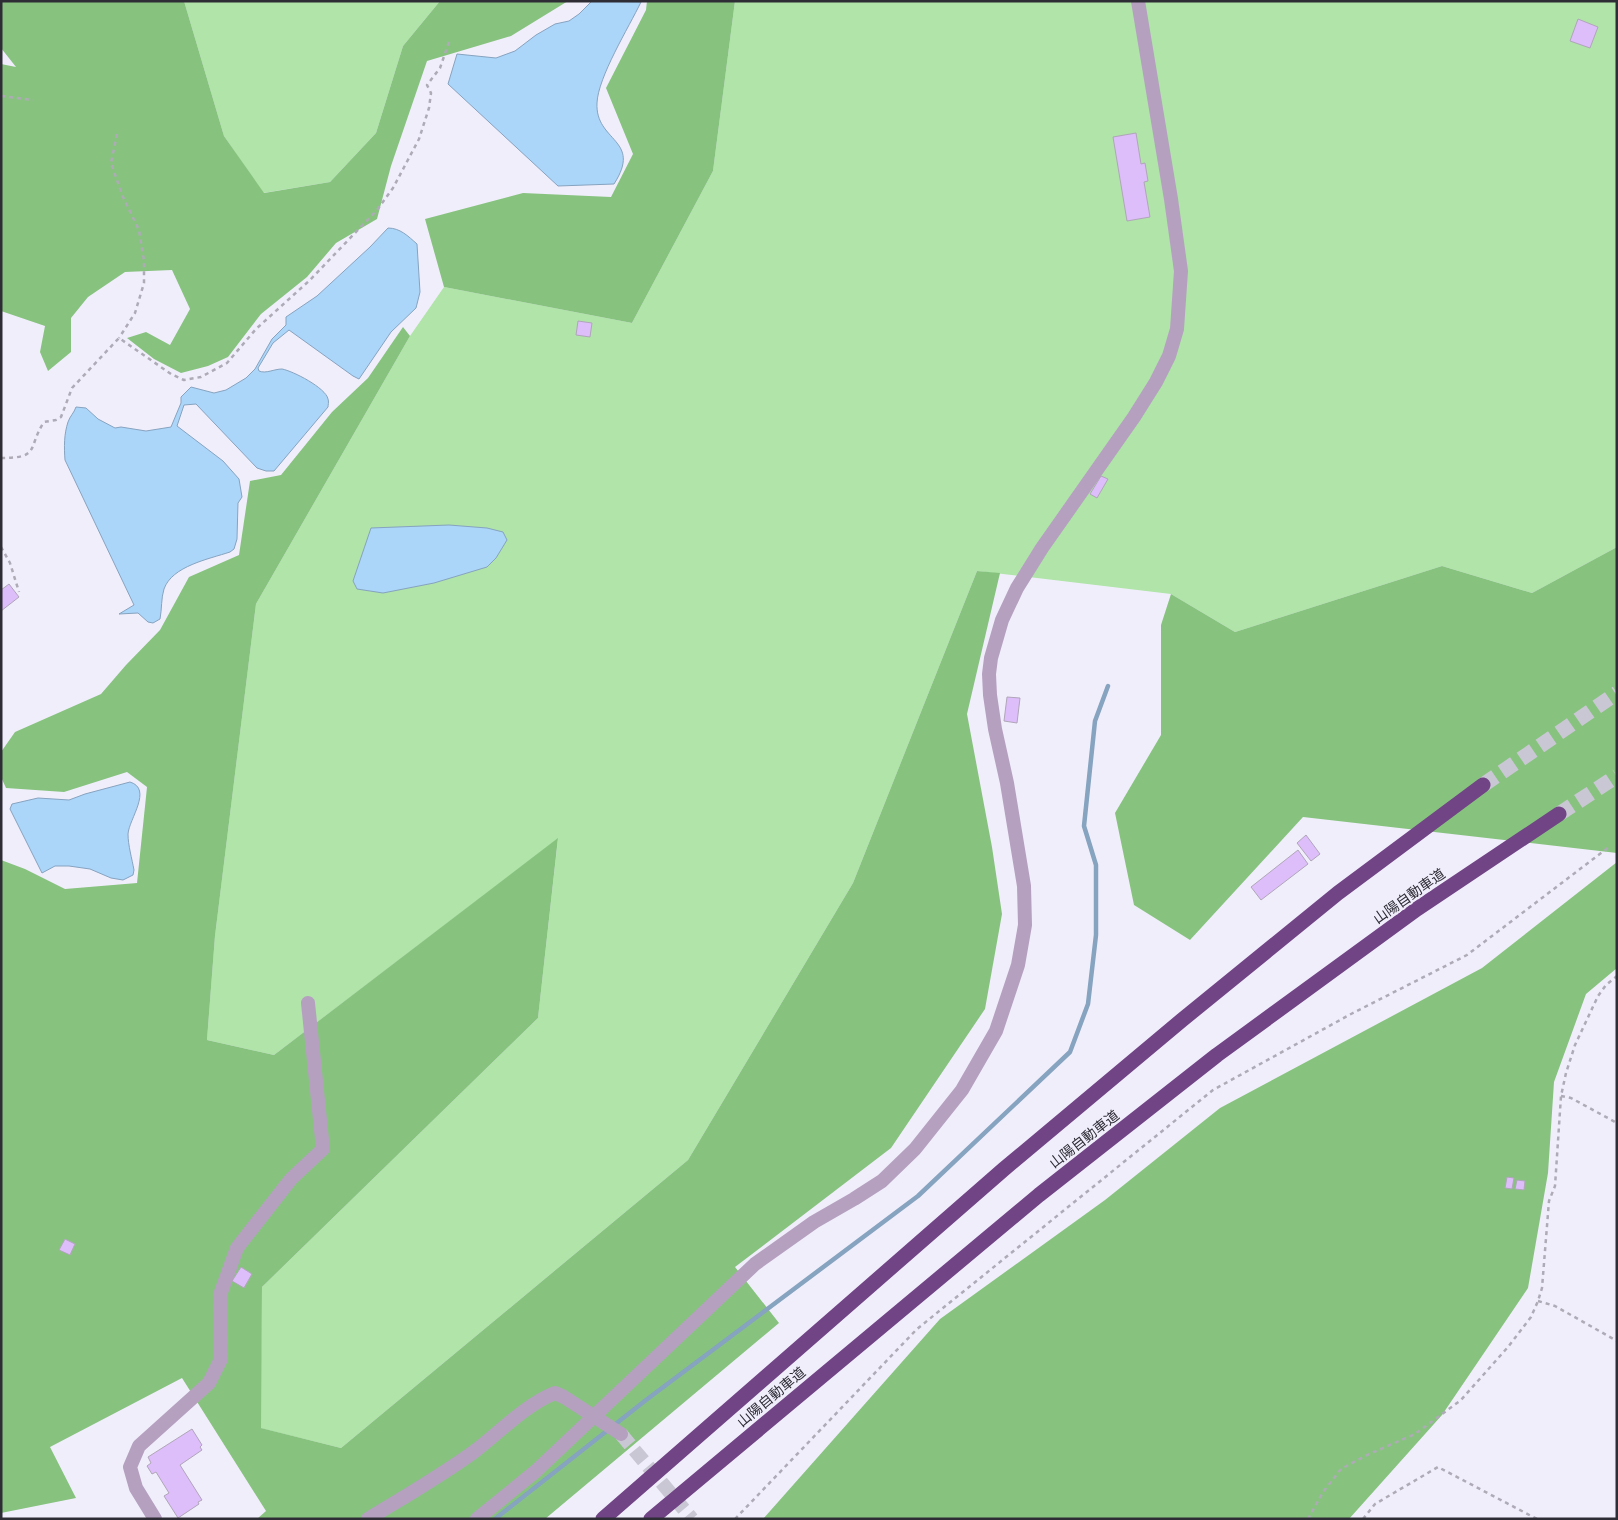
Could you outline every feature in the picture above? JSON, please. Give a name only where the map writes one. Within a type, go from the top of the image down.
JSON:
[{"type":"highway","name":"山陽自動車道","points":[[603,1519],[1004,1168],[1167,1032],[1338,893],[1483,785]]},
{"type":"highway","name":"山陽自動車道","points":[[650,1519],[1032,1201],[1217,1055],[1417,909],[1559,814]]},
{"type":"street","points":[[476,1519],[536,1471],[755,1264],[814,1222],[882,1181],[915,1149],[962,1090],[996,1031],[1018,965],[1025,926],[1024,886],[1007,783],[994,729],[989,674],[992,658],[1002,620],[1017,588],[1152,389],[1169,356],[1177,329],[1181,271],[1138,1]]},
{"type":"street","points":[[155,1519],[136,1488],[130,1467],[139,1446],[209,1383],[221,1359],[220,1295],[237,1248],[291,1179],[323,1149],[308,1003]]},
{"type":"street","points":[[368,1519],[457,1464],[537,1401],[555,1393],[621,1434]]},
{"type":"path","points":[[119,338],[171,374],[184,380],[200,377],[227,363],[256,330],[310,280],[370,217],[393,188],[419,139],[429,108],[431,93],[427,86],[440,68],[449,42]]},
{"type":"path","points":[[1,96],[33,100]]},
{"type":"path","points":[[1,458],[26,456],[32,450],[44,422],[61,417],[72,388],[119,338],[135,313],[144,283],[144,261],[139,230],[123,197],[111,163],[117,134]]},
{"type":"path","points":[[1,546],[10,563],[19,592]]},
{"type":"path","points":[[734,1519],[917,1329],[1213,1090],[1351,1014],[1467,955],[1609,847]]},
{"type":"path","points":[[1308,1519],[1323,1492],[1341,1469],[1367,1455],[1415,1434],[1461,1400],[1508,1347],[1531,1316],[1542,1288],[1549,1201],[1555,1186],[1561,1096],[1575,1045],[1598,996],[1606,984],[1617,976]]},
{"type":"path","points":[[1561,1096],[1571,1098],[1617,1123]]},
{"type":"path","points":[[1538,1301],[1556,1306],[1617,1341]]},
{"type":"path","points":[[1363,1519],[1375,1504],[1438,1467],[1538,1519]]},
{"type":"green space","points":[[1,1],[184,1],[224,136],[264,193],[330,182],[376,133],[403,46],[440,1],[568,1],[511,36],[427,61],[391,166],[377,219],[336,243],[307,277],[261,314],[228,357],[208,366],[181,373],[154,359],[127,338],[146,332],[170,345],[190,309],[172,270],[125,272],[88,297],[71,318],[71,352],[48,371],[40,352],[45,326],[1,311],[1,64],[16,67],[1,48]]},
{"type":"green space","points":[[184,1],[440,1],[403,46],[376,133],[330,182],[263,193],[224,136]]},
{"type":"green space","points":[[647,1],[735,1],[713,171],[632,323],[444,287],[425,219],[523,193],[611,197],[633,154],[606,88],[646,10]]},
{"type":"green space","points":[[735,1],[1617,1],[1617,547],[1532,593],[1442,566],[1235,632],[1171,594],[977,571],[853,883],[688,1160],[341,1448],[260,1428],[262,1287],[538,1018],[558,839],[274,1055],[207,1040],[215,936],[256,604],[410,336],[444,287],[632,323],[713,171]]},
{"type":"green space","points":[[403,327],[410,336],[256,604],[215,936],[207,1040],[274,1055],[558,838],[538,1018],[262,1287],[261,1428],[341,1448],[688,1160],[853,883],[977,571],[1000,573],[967,714],[992,847],[1002,914],[985,1009],[891,1148],[735,1267],[779,1323],[545,1519],[257,1519],[266,1511],[182,1378],[50,1447],[76,1498],[1,1513],[1,860],[25,869],[65,889],[137,883],[147,787],[127,772],[64,792],[6,788],[1,777],[1,752],[15,732],[101,694],[160,630],[189,577],[239,555],[250,481],[281,475],[332,412],[368,378]]},
{"type":"green space","points":[[1617,547],[1617,853],[1303,817],[1190,940],[1134,905],[1115,813],[1161,735],[1161,625],[1171,594],[1235,632],[1442,566],[1532,593]]},
{"type":"green space","points":[[1617,862],[1617,968],[1586,994],[1554,1082],[1548,1173],[1528,1288],[1442,1415],[1349,1519],[763,1519],[940,1319],[1105,1200],[1220,1108],[1482,968]]},
{"type":"water","points":[[592,1],[641,2],[608,66],[597,103],[598,116],[603,126],[621,149],[623,158],[622,169],[614,184],[558,186],[448,84],[457,54],[496,58],[515,51],[536,35],[555,24],[569,21]]},
{"type":"water","points":[[388,228],[400,231],[417,244],[420,292],[416,308],[391,332],[359,379],[289,330],[273,343],[258,368],[259,371],[282,369],[294,373],[322,390],[328,399],[328,407],[274,471],[257,468],[196,404],[184,405],[177,426],[223,461],[239,479],[242,497],[238,503],[237,539],[234,549],[192,564],[175,574],[168,581],[164,589],[160,619],[153,623],[148,622],[138,613],[119,614],[134,605],[65,460],[64,445],[66,431],[76,407],[86,408],[98,419],[115,428],[121,427],[146,431],[171,427],[181,403],[181,397],[191,387],[214,393],[226,390],[246,378],[255,369],[272,339],[286,325],[286,317],[317,296]]},
{"type":"water","points":[[449,525],[487,528],[503,532],[507,540],[496,558],[487,567],[434,583],[383,593],[357,589],[353,581],[371,528]]},
{"type":"water","points":[[130,782],[137,786],[140,791],[140,798],[128,834],[134,870],[133,875],[123,880],[111,878],[90,869],[69,866],[55,866],[42,873],[10,809],[12,804],[38,798],[69,800]]},
{"type":"building","points":[[1578,19],[1598,27],[1590,48],[1570,41]]},
{"type":"building","points":[[1136,133],[1141,164],[1145,163],[1148,181],[1144,182],[1150,217],[1127,221],[1113,137]]},
{"type":"building","points":[[578,321],[592,323],[590,337],[576,335]]},
{"type":"building","points":[[1101,476],[1108,479],[1097,498],[1090,494]]},
{"type":"building","points":[[9,584],[19,597],[1,611],[1,590]]},
{"type":"building","points":[[1007,697],[1020,698],[1017,723],[1004,721]]},
{"type":"building","points":[[1306,835],[1320,854],[1311,861],[1297,843]]},
{"type":"building","points":[[1298,850],[1308,864],[1261,900],[1251,887]]},
{"type":"building","points":[[1507,1177],[1514,1178],[1512,1189],[1505,1188]]},
{"type":"building","points":[[1517,1180],[1525,1181],[1524,1190],[1515,1189]]},
{"type":"building","points":[[65,1239],[75,1244],[70,1255],[59,1250]]},
{"type":"building","points":[[241,1267],[252,1274],[244,1288],[232,1281]]},
{"type":"building","points":[[192,1429],[202,1445],[200,1447],[202,1450],[180,1465],[202,1500],[178,1518],[164,1496],[169,1493],[156,1472],[152,1474],[147,1466],[151,1463],[148,1457]]},
{"type":"waterway","points":[[495,1519],[646,1400],[918,1196],[1070,1052],[1088,1004],[1096,935],[1096,865],[1084,826],[1095,721],[1108,686]]},
{"type":"tunnel","points":[[1483,785],[1617,693]]},
{"type":"tunnel","points":[[1559,814],[1617,776]]},
{"type":"tunnel","points":[[621,1434],[692,1519]]}]
